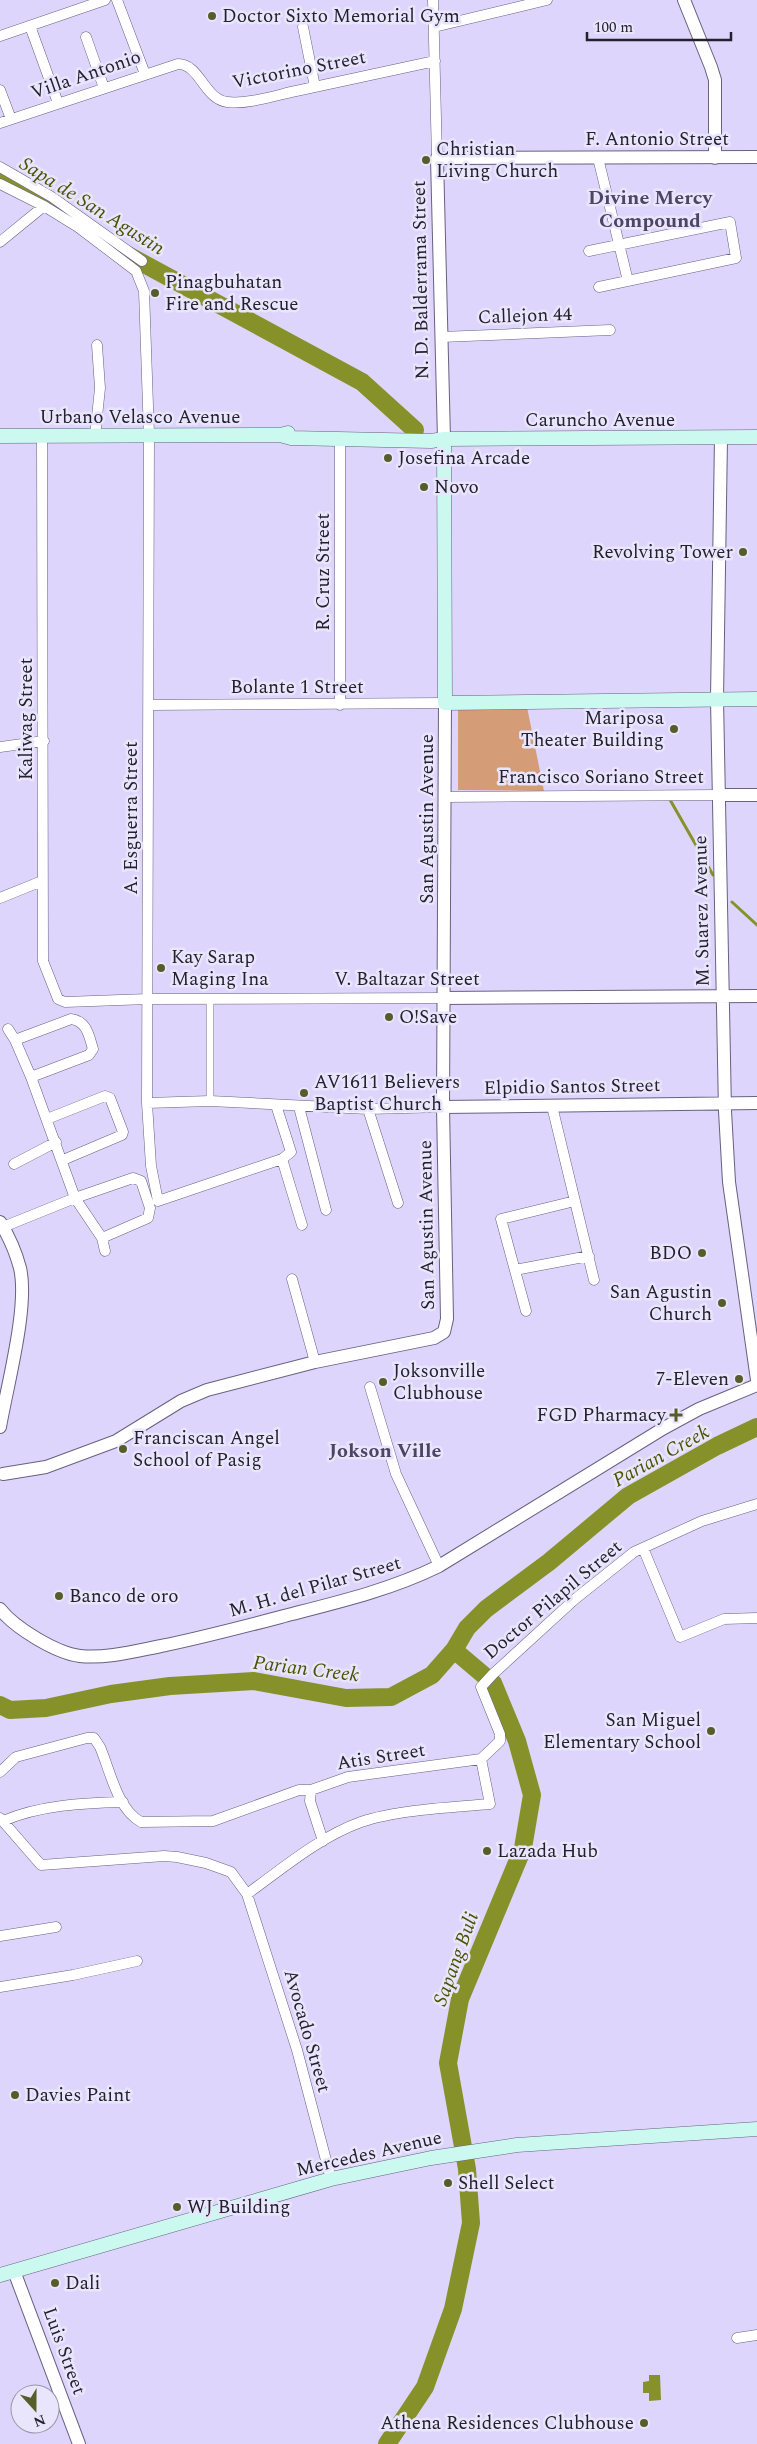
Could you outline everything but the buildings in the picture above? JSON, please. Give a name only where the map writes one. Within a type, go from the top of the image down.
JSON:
[{"type":"main road","name":"Urbano Velasco Avenue","points":[[0,436],[280,435],[290,433],[432,435],[444,439]]},
{"type":"main road","name":"Urbano Velasco Avenue","points":[[280,435],[291,438],[431,441],[444,439]]},
{"type":"main road","name":"Caruncho Avenue","points":[[444,439],[757,437]]},
{"type":"main road","name":"San Agustin Avenue","points":[[444,439],[446,703]]},
{"type":"main road","points":[[446,703],[757,699]]},
{"type":"main road","name":"Mercedes Avenue","points":[[0,2275],[331,2179],[456,2153],[517,2146],[757,2129]]},
{"type":"street","points":[[0,36],[105,0]]},
{"type":"street","points":[[117,0],[145,74]]},
{"type":"street","name":"N. D. Balderrama Street","points":[[433,0],[444,439]]},
{"type":"street","points":[[434,27],[547,0]]},
{"type":"street","points":[[684,0],[712,66],[715,80],[715,158]]},
{"type":"street","points":[[30,26],[58,103]]},
{"type":"street","points":[[303,27],[315,87]]},
{"type":"street","points":[[86,37],[104,88]]},
{"type":"street","name":"Victorino Street","points":[[184,64],[192,70],[214,96],[228,102],[269,97],[435,61]]},
{"type":"street","name":"Villa Antonio","points":[[0,123],[171,65],[184,64]]},
{"type":"street","points":[[0,90],[11,118]]},
{"type":"street","name":"F. Antonio Street","points":[[437,158],[757,157]]},
{"type":"street","points":[[598,158],[628,281]]},
{"type":"street","points":[[0,167],[52,197],[142,261]]},
{"type":"street","name":"A. Esguerra Street","points":[[0,184],[44,206],[78,227],[136,271],[140,278],[145,303],[149,435],[147,1103],[152,1166],[158,1201],[282,1159]]},
{"type":"street","points":[[0,242],[44,206]]},
{"type":"street","points":[[589,251],[730,222],[736,258],[599,287]]},
{"type":"street","name":"Callejon 44","points":[[441,337],[610,330]]},
{"type":"street","points":[[95,436],[100,388],[96,345]]},
{"type":"street","name":"Kaliwag Street","points":[[42,436],[43,961],[58,999]]},
{"type":"street","name":"M. Suarez Avenue","points":[[721,438],[717,700],[725,1104],[730,1191],[757,1380]]},
{"type":"street","name":"R. Cruz Street","points":[[340,439],[340,705]]},
{"type":"street","name":"Bolante 1 Street","points":[[149,705],[446,703]]},
{"type":"street","name":"San Agustin Avenue","points":[[1,1474],[46,1467],[116,1441],[181,1401],[207,1390],[315,1362],[434,1338],[444,1332],[447,1319],[443,1107],[446,703]]},
{"type":"street","points":[[0,747],[44,741]]},
{"type":"street","name":"Francisco Soriano Street","points":[[446,797],[757,795]]},
{"type":"street","points":[[0,898],[42,882]]},
{"type":"street","name":"V. Baltazar Street","points":[[58,999],[65,1002],[210,998],[757,996]]},
{"type":"street","points":[[210,998],[210,1102]]},
{"type":"street","points":[[15,1040],[71,1019],[78,1020],[84,1024],[93,1050],[89,1055],[30,1077]]},
{"type":"street","points":[[8,1030],[15,1040],[47,1119],[75,1198],[102,1238],[105,1251]]},
{"type":"street","points":[[47,1119],[105,1096],[110,1098],[123,1132],[122,1135],[63,1160]]},
{"type":"street","name":"Elpidio Santos Street","points":[[147,1103],[210,1102],[368,1109],[757,1103]]},
{"type":"street","points":[[276,1106],[291,1152],[282,1159],[302,1225]]},
{"type":"street","points":[[552,1106],[594,1280]]},
{"type":"street","points":[[299,1107],[326,1210]]},
{"type":"street","points":[[368,1109],[398,1203]]},
{"type":"street","points":[[14,1164],[56,1142]]},
{"type":"street","points":[[0,1427],[19,1321],[22,1288],[20,1268],[2,1225],[133,1178],[141,1181],[150,1208],[148,1218],[102,1238]]},
{"type":"street","points":[[526,1311],[502,1219],[575,1201]]},
{"type":"street","points":[[515,1270],[589,1256]]},
{"type":"street","points":[[292,1279],[315,1362]]},
{"type":"street","name":"M. H. del Pilar Street","points":[[0,1609],[6,1617],[57,1650],[67,1654],[90,1657],[181,1642],[323,1607],[409,1581],[440,1566],[664,1428],[699,1409],[757,1385]]},
{"type":"street","points":[[370,1387],[396,1474],[440,1566]]},
{"type":"street","name":"Doctor Pilapil Street","points":[[482,1759],[500,1741],[500,1734],[481,1687],[575,1599],[643,1548],[702,1521],[757,1504]]},
{"type":"street","points":[[643,1548],[680,1637],[724,1619],[757,1618]]},
{"type":"street","name":"Atis Street","points":[[0,1772],[16,1757],[87,1738],[94,1738],[100,1747],[123,1802],[130,1814],[141,1822],[212,1821],[299,1790],[311,1790],[348,1777],[482,1759]]},
{"type":"street","points":[[247,1894],[323,1841],[361,1822],[402,1814],[490,1804],[482,1759]]},
{"type":"street","points":[[311,1790],[310,1801],[323,1841]]},
{"type":"street","points":[[2,1819],[26,1811],[123,1802]]},
{"type":"street","name":"Avocado Street","points":[[2,1819],[32,1857],[41,1864],[158,1856],[177,1857],[206,1863],[231,1872],[247,1894],[297,2050],[331,2179]]},
{"type":"street","points":[[0,1936],[56,1927]]},
{"type":"street","points":[[0,1987],[74,1975],[137,1961]]},
{"type":"street","name":"Luis Street","points":[[14,2271],[78,2444]]},
{"type":"street","points":[[737,2338],[757,2335]]},
{"type":"shaded area","points":[[527,707],[544,791],[458,790],[458,708]]},
{"type":"shaded area","points":[[649,2375],[660,2375],[661,2400],[649,2401],[649,2393],[643,2393],[643,2382],[649,2381]]},
{"type":"waterway","name":"Sapa de San Agustin","points":[[0,175],[32,190],[90,230]]},
{"type":"waterway","name":"Sapa de San Agustin","points":[[124,253],[362,382],[415,430]]},
{"type":"waterway","name":"Sapa de San Agustin","points":[[669,798],[713,875]]},
{"type":"waterway","name":"Sapa de San Agustin","points":[[732,902],[757,925]]},
{"type":"waterway","name":"Parian Creek","points":[[0,1705],[10,1710],[46,1708],[111,1694],[170,1686],[254,1681],[346,1698],[391,1697],[432,1675],[454,1650],[467,1628],[486,1609],[549,1562],[628,1496],[717,1446],[757,1427]]},
{"type":"waterway","name":"Sapang Buli","points":[[387,2444],[425,2387],[453,2309],[471,2223],[467,2169],[448,2063],[460,1999],[523,1848],[532,1795],[517,1741],[493,1683],[454,1650]]},
{"type":"place","name":"Doctor Sixto Memorial Gym","points":[[212,16]]},
{"type":"place","name":"Christian Living Church","points":[[426,160]]},
{"type":"place","name":"Pinagbuhatan Fire and Rescue","points":[[155,293]]},
{"type":"place","name":"Josefina Arcade","points":[[388,458]]},
{"type":"place","name":"Novo","points":[[424,487]]},
{"type":"place","name":"Revolving Tower","points":[[743,552]]},
{"type":"place","name":"Mariposa Theater Building","points":[[674,729]]},
{"type":"place","name":"Kay Sarap Maging Ina","points":[[161,968]]},
{"type":"place","name":"O!Save","points":[[389,1017]]},
{"type":"place","name":"AV1611 Believers Baptist Church","points":[[304,1093]]},
{"type":"place","name":"BDO","points":[[702,1253]]},
{"type":"place","name":"San Agustin Church","points":[[722,1303]]},
{"type":"place","name":"7-Eleven","points":[[739,1379]]},
{"type":"place","name":"Joksonville Clubhouse","points":[[383,1382]]},
{"type":"place","name":"FGD Pharmacy","points":[[676,1415]]},
{"type":"place","name":"Franciscan Angel School of Pasig","points":[[123,1449]]},
{"type":"place","name":"Banco de oro","points":[[59,1596]]},
{"type":"place","name":"San Miguel Elementary School","points":[[711,1731]]},
{"type":"place","name":"Lazada Hub","points":[[487,1851]]},
{"type":"place","name":"Davies Paint","points":[[15,2095]]},
{"type":"place","name":"Shell Select","points":[[448,2183]]},
{"type":"place","name":"WJ Building","points":[[177,2207]]},
{"type":"place","name":"Dali","points":[[55,2283]]},
{"type":"place","name":"Athena Residences Clubhouse","points":[[644,2423]]},
{"type":"district","name":"Divine Mercy Compound","points":[[650,210]]},
{"type":"district","name":"Jokson Ville","points":[[385,1451]]}]
